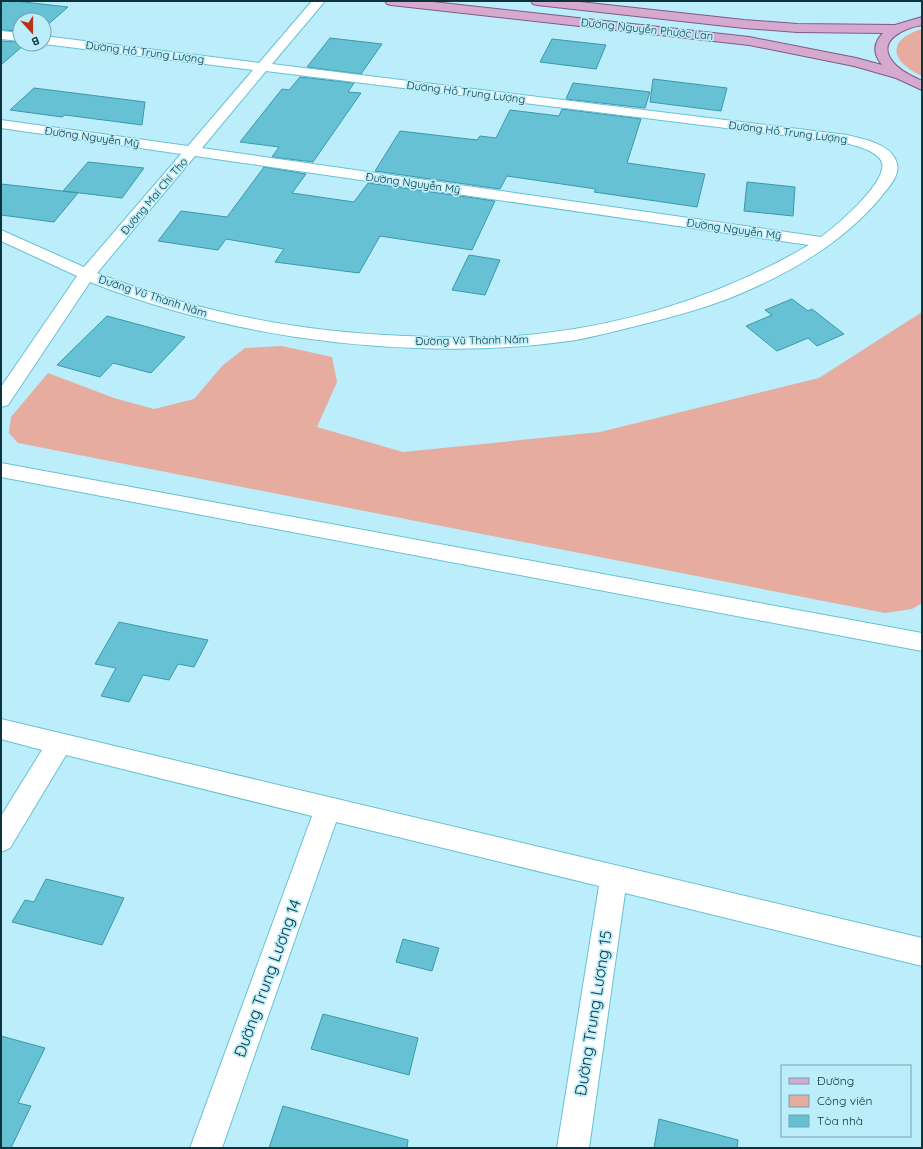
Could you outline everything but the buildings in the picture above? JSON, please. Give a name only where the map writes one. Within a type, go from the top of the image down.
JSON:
[{"type":"main road","name":"Đường Nguyễn Phước Lan","points":[[391,1],[749,41],[856,62],[901,75]]},
{"type":"main road","name":"Đường Nguyễn Phước Lan","points":[[537,1],[782,27],[895,29]]},
{"type":"main road","points":[[922,21],[914,22],[895,29],[884,38],[881,50],[886,62],[901,75],[922,86]]},
{"type":"street","name":"Đường Mai Chí Thọ","points":[[1,400],[86,275],[319,1]]},
{"type":"street","points":[[1,35],[12,36]]},
{"type":"street","name":"Đường Hồ Trung Lượng","points":[[52,41],[847,140],[874,146],[886,154]]},
{"type":"street","name":"Đường Nguyễn Mỹ","points":[[1,124],[825,242]]},
{"type":"street","name":"Đường Vũ Thành Năm","points":[[1,235],[34,252],[86,275],[199,312],[250,324],[299,333],[341,338],[452,343],[509,342],[599,330],[696,305],[737,290],[787,265],[825,242],[845,226],[887,180],[892,170],[891,162],[886,154]]},
{"type":"street","points":[[1,470],[922,642]]},
{"type":"street","points":[[1,730],[922,952]]},
{"type":"street","points":[[1,840],[59,744]]},
{"type":"street","name":"Đường Trung Lương 14","points":[[206,1148],[328,809]]},
{"type":"street","name":"Đường Trung Lương 15","points":[[573,1148],[614,878]]},
{"type":"green space","points":[[922,29],[922,76],[904,64],[896,51],[902,39]]},
{"type":"green space","points":[[922,312],[922,603],[912,609],[885,613],[18,443],[9,433],[11,417],[48,373],[114,398],[154,409],[194,399],[223,365],[245,348],[282,346],[332,357],[337,382],[317,427],[403,452],[600,432],[819,378]]}]
